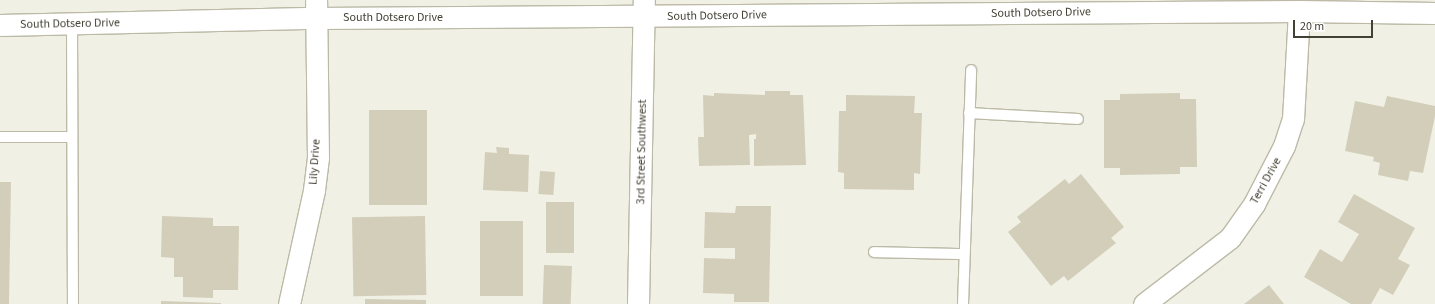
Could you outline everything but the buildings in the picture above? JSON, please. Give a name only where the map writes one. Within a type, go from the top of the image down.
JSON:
[{"type":"street","name":"South Dotsero Drive","points":[[0,25],[72,24],[316,9],[1299,11],[1435,13]]},
{"type":"street","name":"Lily Drive","points":[[289,304],[314,190],[318,158],[316,9]]},
{"type":"street","name":"3rd Street Southwest","points":[[638,304],[644,9]]},
{"type":"street","name":"Terri Drive","points":[[1144,304],[1230,238],[1254,204],[1284,146],[1293,119],[1299,11]]},
{"type":"lane","points":[[72,24],[73,304]]},
{"type":"lane","points":[[963,304],[970,70]]},
{"type":"lane","points":[[969,113],[1078,119]]},
{"type":"lane","points":[[0,137],[72,137]]},
{"type":"lane","points":[[874,252],[964,254]]}]
